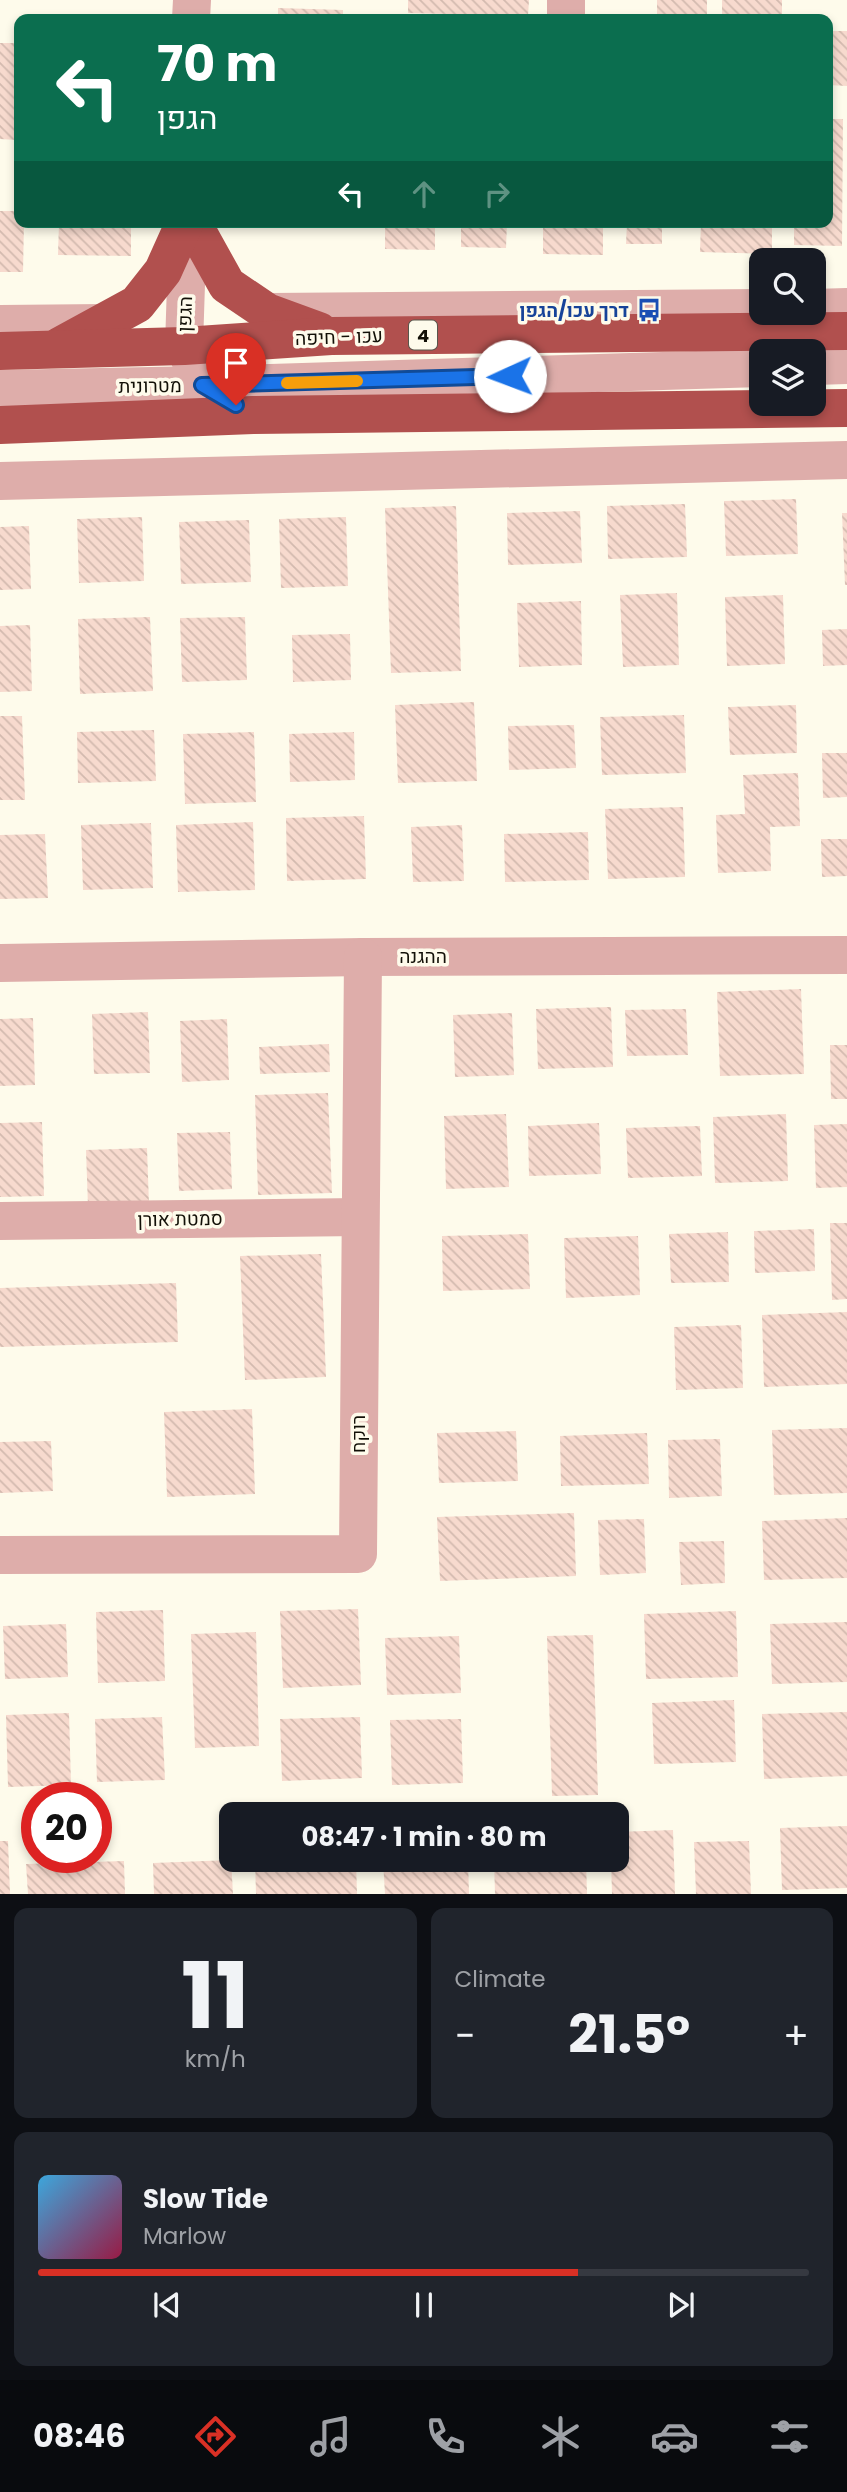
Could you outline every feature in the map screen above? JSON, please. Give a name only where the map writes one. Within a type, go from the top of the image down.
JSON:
[{"type":"highway","points":[[52,350],[137,304],[163,271],[185,228]]},
{"type":"highway","points":[[192,228],[227,285],[267,312],[331,335]]},
{"type":"highway","name":"עכו - חיפה","points":[[0,351],[184,346],[331,335],[847,331]]},
{"type":"highway","points":[[0,425],[253,415],[847,408]]},
{"type":"street","name":"הגפן","points":[[188,228],[184,346],[202,385]]},
{"type":"street","points":[[826,307],[847,307]]},
{"type":"street","points":[[267,312],[749,308]]},
{"type":"street","points":[[0,324],[105,323]]},
{"type":"street","points":[[826,366],[847,365]]},
{"type":"street","name":"מטרונית","points":[[0,389],[749,368]]},
{"type":"street","points":[[202,385],[253,415]]},
{"type":"street","points":[[0,481],[847,460]]},
{"type":"street","name":"ההגנה","points":[[0,963],[363,957],[847,956]]},
{"type":"street","name":"רוקח","points":[[0,1555],[358,1554],[363,957]]},
{"type":"street","name":"סמטת אורן","points":[[0,1221],[360,1217]]},
{"type":"building","points":[[408,0],[529,0],[528,14],[408,13]]},
{"type":"building","points":[[657,0],[707,0],[707,14],[657,14]]},
{"type":"building","points":[[722,0],[782,0],[782,14],[722,14]]},
{"type":"building","points":[[278,8],[343,10],[343,14],[278,14]]},
{"type":"building","points":[[833,31],[847,31],[847,86],[833,85]]},
{"type":"building","points":[[0,43],[14,43],[14,140],[0,139]]},
{"type":"building","points":[[833,119],[843,119],[842,246],[794,245],[794,228],[833,228]]},
{"type":"building","points":[[0,211],[14,211],[14,228],[24,228],[23,272],[0,272]]},
{"type":"building","points":[[59,228],[131,228],[131,256],[58,255]]},
{"type":"building","points":[[385,228],[435,228],[435,250],[385,249]]},
{"type":"building","points":[[461,228],[507,228],[506,248],[461,247]]},
{"type":"building","points":[[543,228],[603,228],[603,255],[543,254]]},
{"type":"building","points":[[627,228],[662,228],[662,244],[626,244]]},
{"type":"building","points":[[701,228],[772,228],[772,248],[749,248],[749,253],[700,252]]},
{"type":"building","points":[[796,499],[798,554],[726,556],[724,501]]},
{"type":"building","points":[[685,504],[687,557],[608,559],[607,506]]},
{"type":"building","points":[[456,506],[461,671],[391,673],[385,508]]},
{"type":"building","points":[[580,511],[582,563],[508,565],[507,513]]},
{"type":"building","points":[[842,513],[847,513],[847,585],[845,585]]},
{"type":"building","points":[[142,517],[144,581],[79,583],[77,519]]},
{"type":"building","points":[[346,517],[348,586],[281,588],[279,519]]},
{"type":"building","points":[[249,520],[251,582],[181,584],[179,522]]},
{"type":"building","points":[[29,526],[31,589],[0,590],[0,527]]},
{"type":"building","points":[[677,593],[679,665],[623,667],[620,595]]},
{"type":"building","points":[[783,595],[785,664],[727,666],[725,597]]},
{"type":"building","points":[[581,601],[582,665],[519,667],[517,603]]},
{"type":"building","points":[[150,617],[153,691],[80,694],[78,619]]},
{"type":"building","points":[[245,617],[247,680],[182,682],[180,618]]},
{"type":"building","points":[[30,625],[32,691],[0,692],[0,626]]},
{"type":"building","points":[[847,629],[847,665],[823,666],[822,630]]},
{"type":"building","points":[[350,634],[351,680],[293,682],[292,635]]},
{"type":"building","points":[[474,702],[477,781],[398,783],[395,705]]},
{"type":"building","points":[[796,705],[797,753],[730,755],[728,707]]},
{"type":"building","points":[[684,715],[686,773],[602,775],[600,717]]},
{"type":"building","points":[[0,716],[22,716],[25,800],[0,800]]},
{"type":"building","points":[[574,725],[576,768],[509,770],[508,726]]},
{"type":"building","points":[[154,730],[156,781],[78,783],[77,732]]},
{"type":"building","points":[[254,732],[256,802],[185,804],[183,734]]},
{"type":"building","points":[[354,732],[355,780],[290,782],[289,734]]},
{"type":"building","points":[[822,753],[847,753],[847,797],[823,798]]},
{"type":"building","points":[[798,773],[800,826],[770,827],[771,871],[718,873],[716,815],[745,814],[743,775]]},
{"type":"building","points":[[683,807],[685,877],[608,879],[605,809]]},
{"type":"building","points":[[364,816],[366,879],[287,881],[286,818]]},
{"type":"building","points":[[253,822],[255,890],[178,892],[176,825]]},
{"type":"building","points":[[151,823],[153,888],[83,890],[81,825]]},
{"type":"building","points":[[462,825],[464,881],[413,882],[411,827]]},
{"type":"building","points":[[588,832],[589,880],[505,882],[504,834]]},
{"type":"building","points":[[45,834],[48,898],[0,899],[0,835]]},
{"type":"building","points":[[821,839],[847,839],[847,876],[822,877]]},
{"type":"building","points":[[801,989],[804,1074],[720,1076],[717,992]]},
{"type":"building","points":[[611,1007],[613,1067],[538,1069],[536,1009]]},
{"type":"building","points":[[686,1009],[688,1055],[627,1056],[625,1010]]},
{"type":"building","points":[[148,1012],[150,1073],[94,1074],[92,1014]]},
{"type":"building","points":[[512,1013],[514,1075],[455,1077],[453,1015]]},
{"type":"building","points":[[33,1018],[35,1085],[0,1086],[0,1019]]},
{"type":"building","points":[[227,1019],[229,1080],[182,1082],[180,1021]]},
{"type":"building","points":[[329,1044],[330,1072],[260,1074],[259,1047]]},
{"type":"building","points":[[830,1045],[847,1045],[847,1099],[831,1099]]},
{"type":"building","points":[[328,1093],[332,1193],[258,1195],[255,1095]]},
{"type":"building","points":[[506,1114],[509,1187],[446,1189],[444,1116]]},
{"type":"building","points":[[786,1114],[788,1181],[715,1183],[713,1117]]},
{"type":"building","points":[[42,1122],[44,1196],[0,1197],[0,1123]]},
{"type":"building","points":[[599,1123],[601,1174],[529,1176],[528,1126]]},
{"type":"building","points":[[847,1124],[847,1187],[816,1188],[814,1125]]},
{"type":"building","points":[[700,1126],[702,1176],[628,1178],[626,1128]]},
{"type":"building","points":[[230,1132],[232,1189],[179,1191],[177,1133]]},
{"type":"building","points":[[147,1148],[149,1205],[88,1207],[86,1150]]},
{"type":"building","points":[[830,1223],[847,1223],[847,1299],[832,1300]]},
{"type":"building","points":[[814,1229],[815,1271],[755,1273],[754,1231]]},
{"type":"building","points":[[728,1232],[729,1282],[671,1283],[669,1234]]},
{"type":"building","points":[[528,1234],[530,1289],[443,1291],[442,1236]]},
{"type":"building","points":[[638,1236],[640,1295],[566,1298],[564,1238]]},
{"type":"building","points":[[321,1254],[326,1377],[245,1380],[240,1256]]},
{"type":"building","points":[[176,1283],[178,1342],[0,1347],[0,1288]]},
{"type":"building","points":[[847,1312],[847,1384],[764,1387],[762,1315]]},
{"type":"building","points":[[741,1325],[743,1388],[676,1390],[674,1327]]},
{"type":"building","points":[[252,1409],[255,1494],[167,1497],[164,1412]]},
{"type":"building","points":[[847,1428],[847,1493],[774,1495],[772,1430]]},
{"type":"building","points":[[516,1431],[518,1481],[439,1483],[437,1433]]},
{"type":"building","points":[[647,1433],[649,1484],[561,1486],[560,1436]]},
{"type":"building","points":[[720,1439],[722,1496],[669,1498],[668,1440]]},
{"type":"building","points":[[51,1441],[53,1491],[0,1493],[0,1442]]},
{"type":"building","points":[[574,1513],[576,1576],[440,1581],[437,1517]]},
{"type":"building","points":[[847,1518],[847,1578],[764,1580],[762,1521]]},
{"type":"building","points":[[644,1519],[646,1573],[600,1575],[598,1520]]},
{"type":"building","points":[[724,1541],[725,1583],[681,1585],[679,1542]]},
{"type":"building","points":[[358,1609],[361,1685],[283,1688],[280,1611]]},
{"type":"building","points":[[163,1610],[165,1681],[98,1683],[96,1612]]},
{"type":"building","points":[[736,1611],[738,1677],[646,1679],[644,1614]]},
{"type":"building","points":[[847,1622],[847,1682],[772,1684],[770,1624]]},
{"type":"building","points":[[66,1624],[68,1677],[5,1679],[3,1626]]},
{"type":"building","points":[[256,1632],[259,1746],[195,1748],[191,1634]]},
{"type":"building","points":[[593,1635],[598,1795],[552,1796],[547,1636]]},
{"type":"building","points":[[459,1636],[461,1693],[387,1695],[385,1638]]},
{"type":"building","points":[[734,1700],[736,1762],[654,1764],[652,1703]]},
{"type":"building","points":[[847,1712],[847,1776],[764,1779],[762,1714]]},
{"type":"building","points":[[69,1713],[71,1782],[21,1782],[21,1787],[8,1787],[6,1715]]},
{"type":"building","points":[[162,1717],[165,1780],[97,1782],[95,1719]]},
{"type":"building","points":[[360,1717],[362,1778],[282,1781],[280,1719]]},
{"type":"building","points":[[461,1719],[463,1783],[392,1785],[390,1720]]},
{"type":"building","points":[[847,1826],[847,1888],[782,1890],[780,1828]]},
{"type":"building","points":[[673,1830],[675,1894],[612,1894],[611,1872],[629,1872],[629,1832]]},
{"type":"building","points":[[0,1841],[8,1841],[10,1894],[0,1894]]},
{"type":"building","points":[[749,1841],[751,1894],[696,1894],[694,1842]]},
{"type":"building","points":[[219,1860],[219,1872],[232,1872],[233,1894],[154,1894],[153,1863]]},
{"type":"building","points":[[112,1861],[124,1861],[125,1894],[28,1894],[27,1873],[112,1873]]},
{"type":"building","points":[[255,1872],[356,1872],[357,1894],[256,1894]]},
{"type":"building","points":[[384,1872],[468,1872],[469,1894],[385,1894]]},
{"type":"building","points":[[494,1872],[586,1872],[587,1894],[495,1894]]},
{"type":"slow traffic","points":[[287,383],[357,381]]},
{"type":"place","name":"דרך עכו/הגפן","points":[[649,310]]},
{"type":"route","points":[[236,405],[202,385],[510,376]]}]
